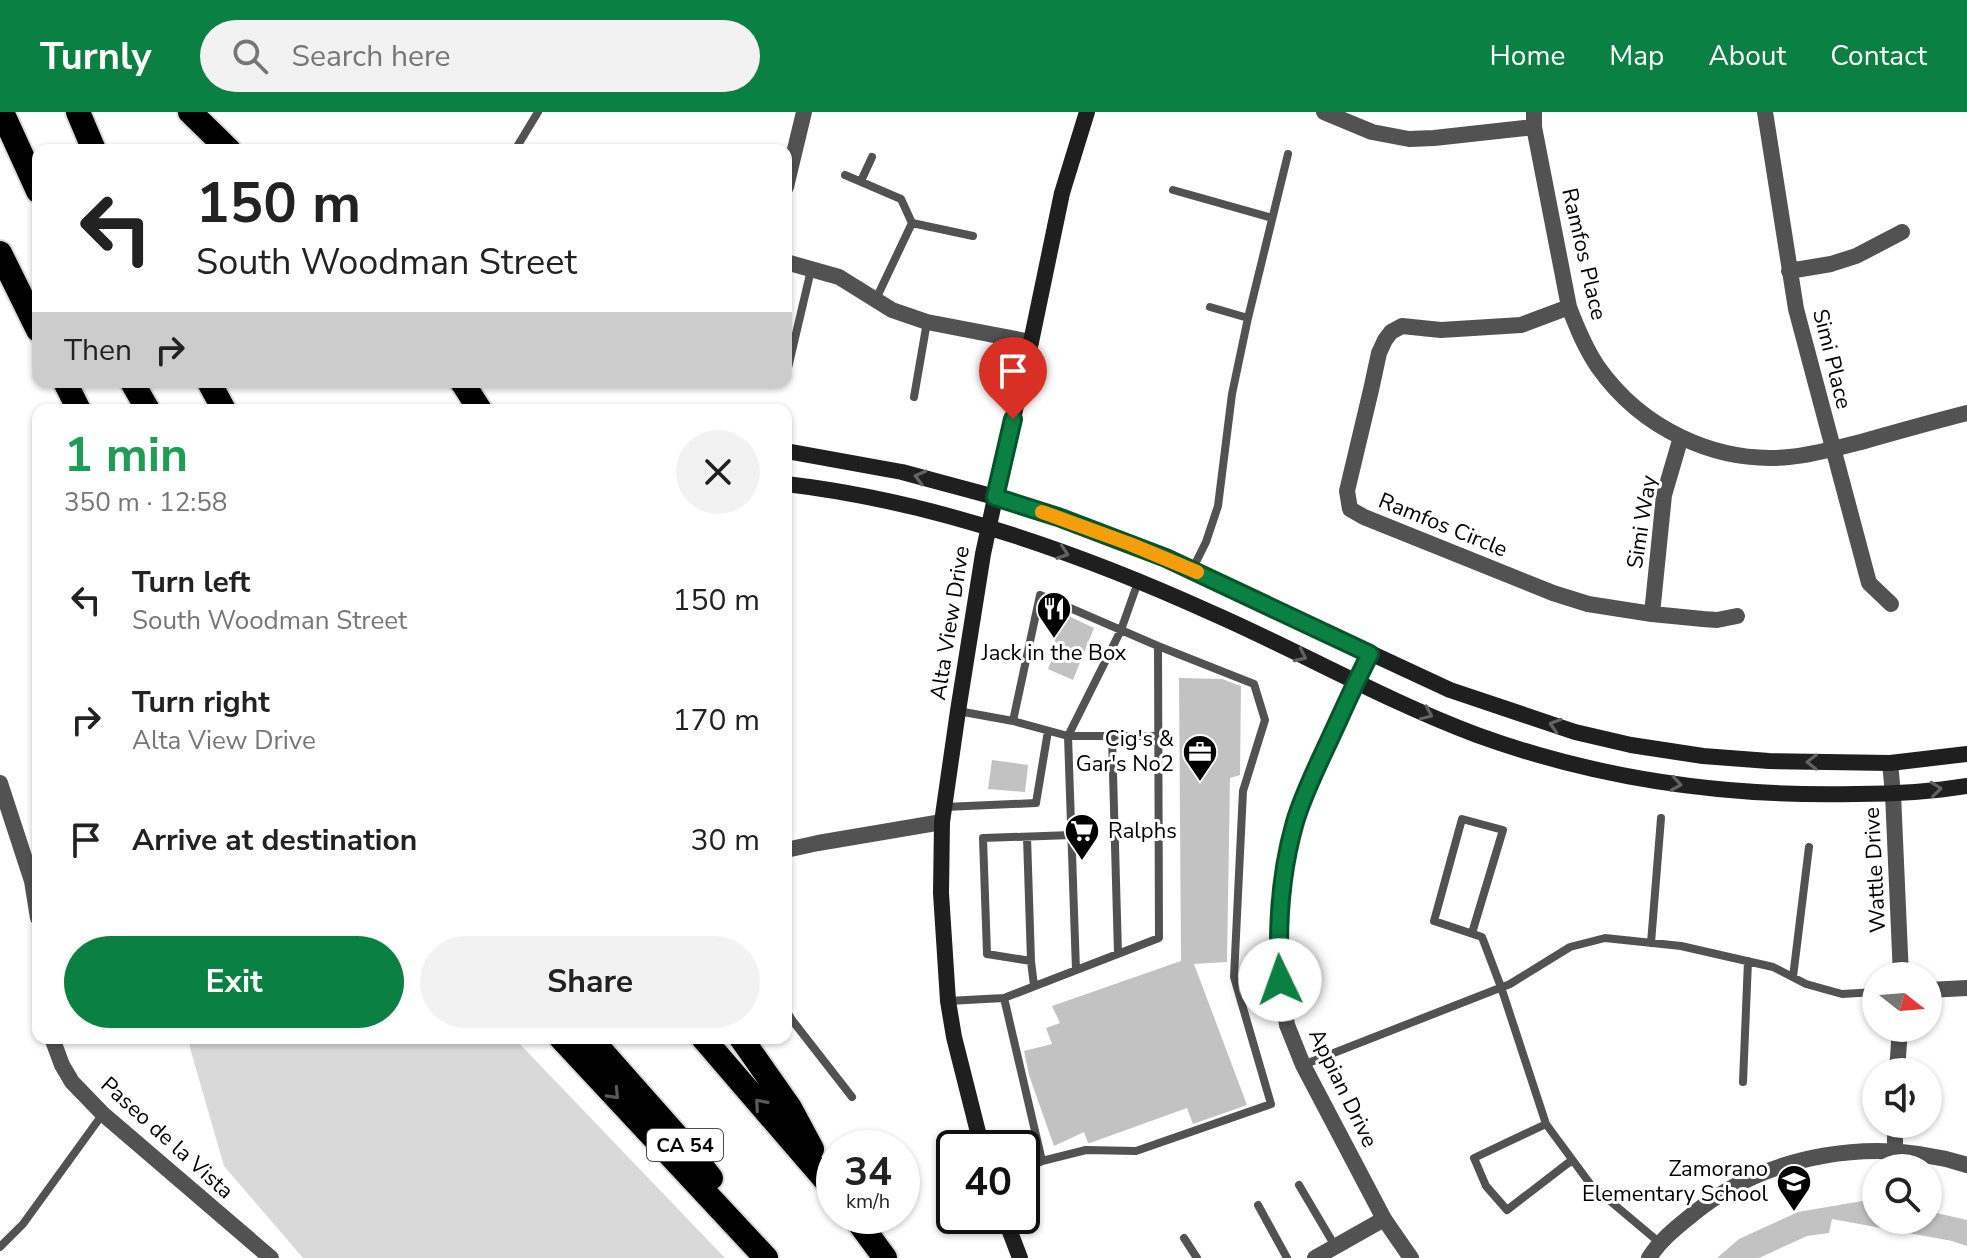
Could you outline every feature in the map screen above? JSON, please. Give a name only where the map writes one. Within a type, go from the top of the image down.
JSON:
[{"type":"highway","points":[[2,112],[32,178]]},
{"type":"highway","points":[[78,112],[91,144]]},
{"type":"highway","points":[[190,112],[223,144]]},
{"type":"highway","points":[[0,253],[32,318]]},
{"type":"highway","points":[[567,1044],[769,1258]]},
{"type":"highway","name":"CA 54","points":[[595,1044],[690,1151],[769,1258]]},
{"type":"highway","points":[[708,1044],[816,1169]]},
{"type":"highway","points":[[745,1044],[790,1108],[816,1157]]},
{"type":"highway","points":[[867,1234],[885,1258]]},
{"type":"main road","name":"Alta View Drive","points":[[977,1130],[948,1001],[941,893],[943,815],[995,497],[1062,193],[1087,112]]},
{"type":"main road","points":[[792,452],[902,472],[1058,517],[1192,570],[1450,690],[1575,732],[1631,745],[1703,756],[1769,761],[1890,763],[1967,754]]},
{"type":"main road","points":[[792,485],[886,501],[989,528],[1101,566],[1214,613],[1417,710],[1479,735],[1577,764],[1629,776],[1749,792],[1893,794],[1967,786]]},
{"type":"main road","points":[[1011,1234],[1020,1258]]},
{"type":"street","points":[[792,162],[804,112]]},
{"type":"street","points":[[1324,112],[1372,132],[1409,139],[1434,138],[1534,120]]},
{"type":"street","name":"Simi Place","points":[[1765,112],[1796,309],[1869,583],[1891,604]]},
{"type":"street","name":"Ramfos Place","points":[[1534,120],[1569,307],[1586,348],[1607,378],[1647,417],[1681,437],[1722,452],[1765,458],[1808,455],[1967,413]]},
{"type":"street","points":[[1789,271],[1856,256],[1902,232]]},
{"type":"street","points":[[792,264],[839,277],[892,310],[927,322],[1031,342]]},
{"type":"street","name":"Ramfos Circle","points":[[1569,307],[1521,325],[1441,330],[1402,326],[1391,332],[1379,353],[1347,491],[1350,509],[1553,593],[1588,604],[1717,620],[1737,616]]},
{"type":"street","name":"Simi Way","points":[[1652,614],[1664,495],[1681,437]]},
{"type":"street","name":"Appian Drive","points":[[1370,654],[1304,794],[1295,821],[1283,875],[1278,930],[1280,980],[1287,1025],[1303,1065],[1384,1219],[1411,1258]]},
{"type":"street","name":"Wattle Drive","points":[[1890,763],[1900,962]]},
{"type":"street","points":[[0,783],[32,881]]},
{"type":"street","points":[[792,849],[943,815]]},
{"type":"street","points":[[1942,989],[1967,988]]},
{"type":"street","name":"Paseo de la Vista","points":[[54,1044],[72,1082],[103,1114],[271,1258]]},
{"type":"street","points":[[1895,1138],[1895,1151]]},
{"type":"street","points":[[1649,1258],[1660,1243],[1699,1209],[1732,1188],[1766,1172],[1804,1160],[1842,1153],[1895,1151],[1967,1165]]},
{"type":"street","points":[[1315,1258],[1384,1219]]},
{"type":"lane","points":[[519,144],[538,112]]},
{"type":"lane","points":[[1192,570],[1206,542],[1218,506],[1232,394],[1288,154]]},
{"type":"lane","points":[[861,181],[872,157]]},
{"type":"lane","points":[[845,175],[901,199],[912,223],[876,299]]},
{"type":"lane","points":[[1173,190],[1272,218]]},
{"type":"lane","points":[[912,223],[973,236]]},
{"type":"lane","points":[[792,351],[811,270]]},
{"type":"lane","points":[[1210,307],[1248,318]]},
{"type":"lane","points":[[914,397],[927,322]]},
{"type":"lane","points":[[1076,970],[1068,736],[1121,630],[1138,581]]},
{"type":"lane","points":[[1004,998],[1042,1161],[1086,1150],[1136,1151],[1271,1104],[1234,977],[1243,791],[1265,720],[1254,684],[1040,595],[1013,721]]},
{"type":"lane","points":[[948,1001],[1004,998],[1159,938],[1158,646]]},
{"type":"lane","points":[[958,711],[1013,721],[1068,736],[1158,736]]},
{"type":"lane","points":[[943,815],[1036,803],[1048,731]]},
{"type":"lane","points":[[1112,736],[1118,954]]},
{"type":"lane","points":[[1651,943],[1661,818]]},
{"type":"lane","points":[[1472,933],[1503,830],[1462,819],[1434,921],[1482,937],[1546,1124],[1591,1185],[1660,1243]]},
{"type":"lane","points":[[1031,961],[987,954],[983,838],[1072,835]]},
{"type":"lane","points":[[1027,837],[1034,986]]},
{"type":"lane","points":[[1793,977],[1809,847]]},
{"type":"lane","points":[[1303,1065],[1510,984],[1570,947],[1605,938],[1681,946],[1773,967],[1806,984],[1842,994],[1862,993]]},
{"type":"lane","points":[[1743,1082],[1748,961]]},
{"type":"lane","points":[[792,1020],[852,1097]]},
{"type":"lane","points":[[0,1247],[23,1224],[103,1114]]},
{"type":"lane","points":[[1546,1124],[1474,1158],[1486,1186],[1507,1210],[1572,1160]]},
{"type":"lane","points":[[1299,1185],[1335,1247]]},
{"type":"lane","points":[[1258,1205],[1287,1258]]},
{"type":"lane","points":[[1184,1238],[1197,1258]]},
{"type":"shaded area","points":[[190,1044],[520,1044],[725,1258],[303,1258],[224,1166]]},
{"type":"building","points":[[1056,610],[1094,628],[1073,680],[1048,669],[1058,644],[1055,642],[1056,636],[1049,633]]},
{"type":"building","points":[[1179,678],[1222,679],[1241,686],[1240,775],[1230,778],[1227,962],[1194,964],[1247,1105],[1193,1124],[1187,1108],[1090,1143],[1084,1132],[1054,1146],[1029,1075],[1024,1051],[1052,1044],[1046,1028],[1060,1023],[1052,1006],[1181,961]]},
{"type":"building","points":[[992,760],[1028,765],[1025,792],[988,789]]},
{"type":"building","points":[[1862,1201],[1862,1224],[1832,1219],[1829,1233],[1807,1236],[1759,1258],[1717,1258],[1739,1239],[1798,1212]]},
{"type":"building","points":[[1942,1214],[1967,1220],[1967,1246],[1914,1234],[1942,1234]]},
{"type":"slow traffic","points":[[1042,512],[1197,572]]},
{"type":"place","name":"Jack in the Box","points":[[1054,640]]},
{"type":"place","name":"Cig's & Gar's No2","points":[[1200,783]]},
{"type":"place","name":"Ralphs","points":[[1082,862]]},
{"type":"place","name":"Zamorano Elementary School","points":[[1794,1213]]},
{"type":"route","points":[[1013,419],[995,497],[1166,558],[1370,654],[1304,794],[1295,821],[1280,903],[1280,980]]}]
